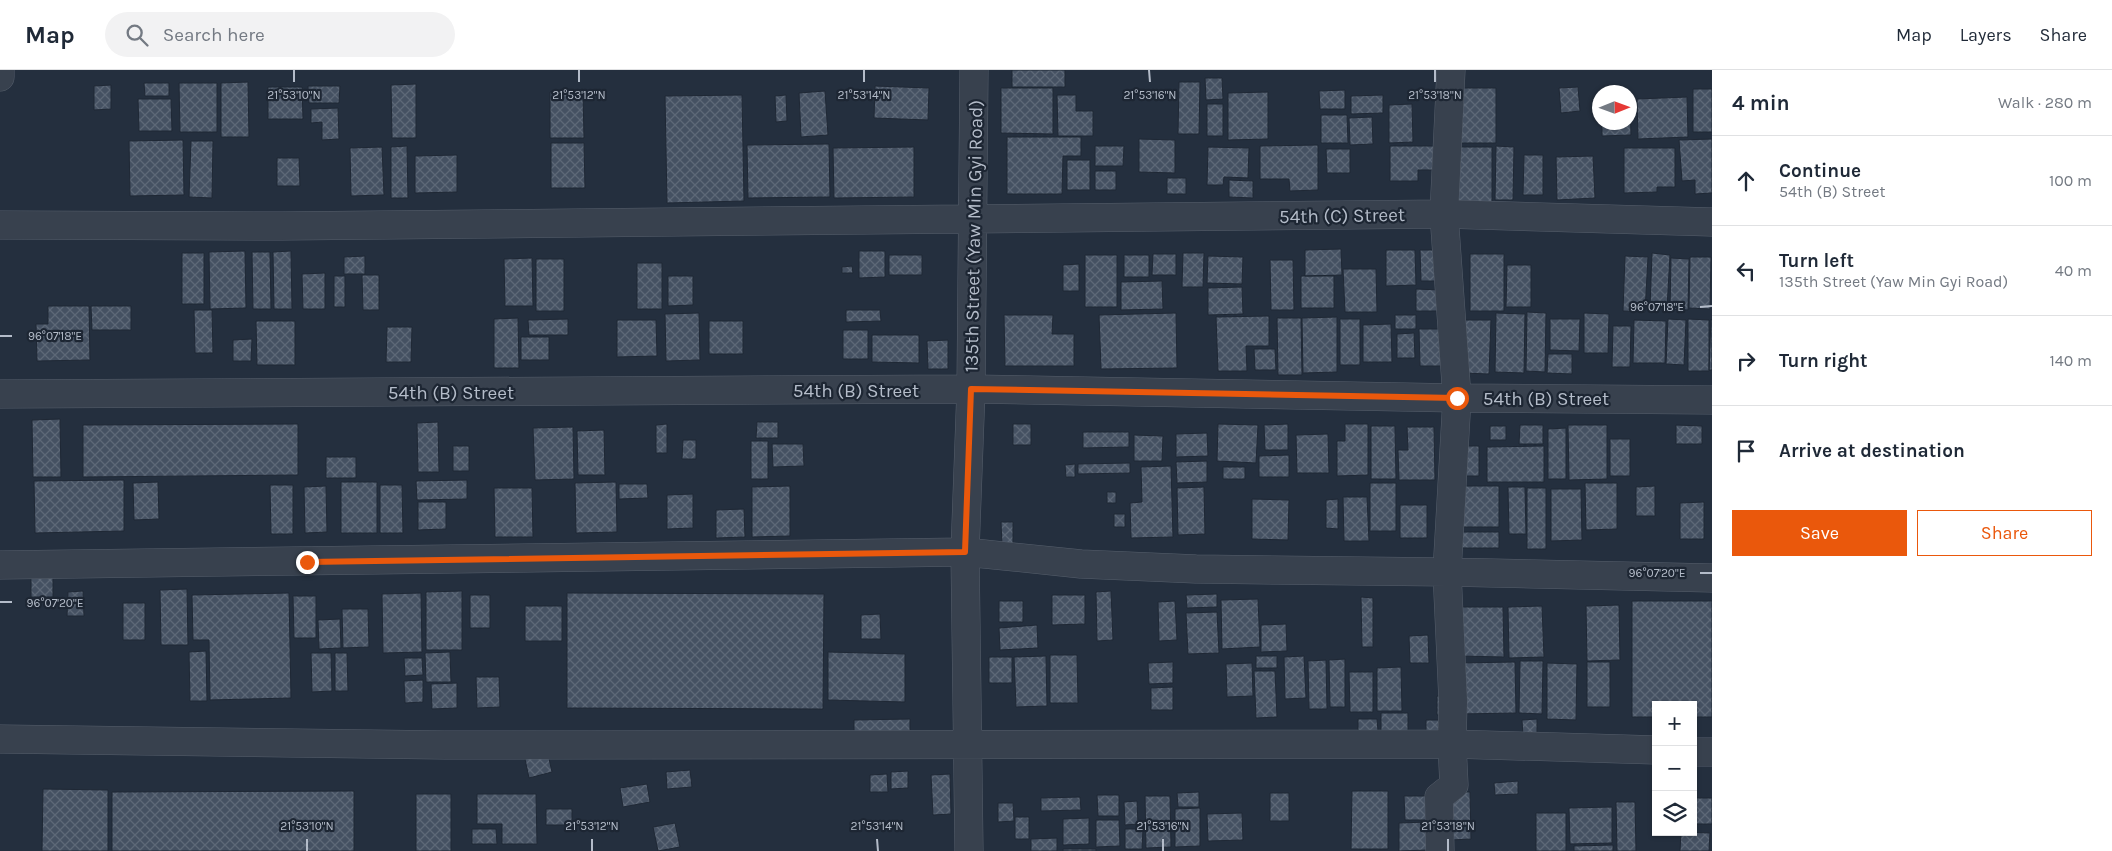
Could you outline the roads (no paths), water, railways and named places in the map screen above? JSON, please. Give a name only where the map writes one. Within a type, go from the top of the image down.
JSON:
[{"type":"street","points":[[0,70],[0,77]]},
{"type":"street","name":"135th Street (Yaw Min Gyi Road)","points":[[969,851],[965,552],[971,389],[974,70]]},
{"type":"street","points":[[1440,851],[1439,797],[1454,785],[1447,572],[1457,398],[1444,214],[1451,70]]},
{"type":"street","points":[[0,203],[0,242]]},
{"type":"street","name":"54th (C) Street","points":[[0,225],[302,226],[1444,214],[1712,222]]},
{"type":"street","name":"54th (B) Street","points":[[0,394],[971,389],[1457,398],[1712,400]]},
{"type":"street","points":[[0,565],[965,552],[1080,564],[1196,570],[1447,572],[1712,578]]},
{"type":"street","points":[[0,739],[446,745],[1452,744],[1652,750]]},
{"type":"street","points":[[1697,752],[1712,752]]}]
